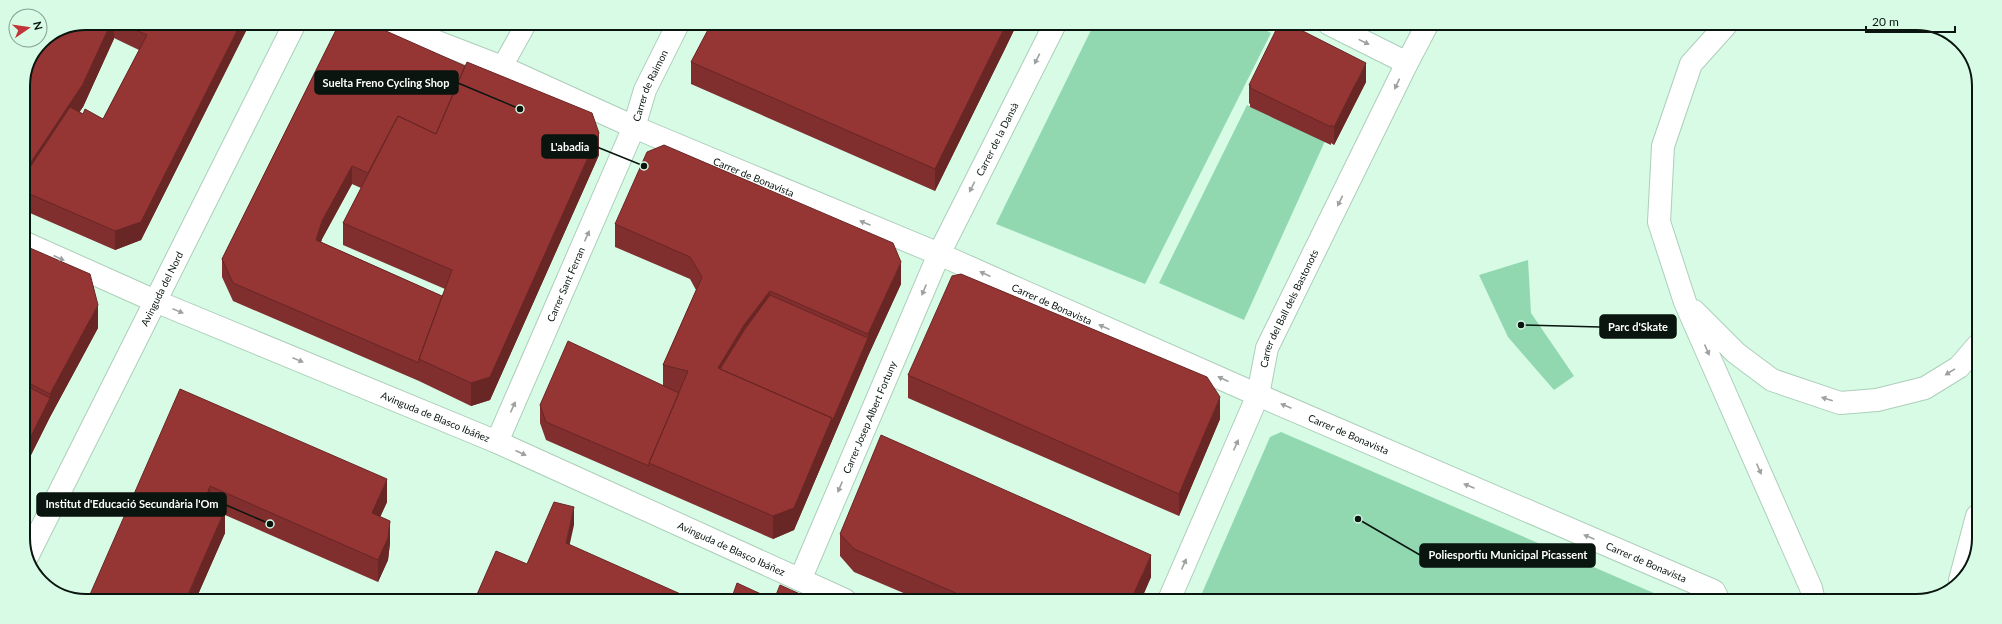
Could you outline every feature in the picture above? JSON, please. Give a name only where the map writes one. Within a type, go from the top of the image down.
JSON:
[{"type":"main road","name":"Avinguda del Nord","points":[[31,549],[291,30]]},
{"type":"main road","name":"Carrer de Bonavista","points":[[406,30],[502,68],[634,127],[939,254],[1712,594]]},
{"type":"main road","name":"Carrer de Raimon","points":[[634,127],[645,90],[675,30]]},
{"type":"main road","name":"Carrer de la Dansà","points":[[939,254],[1052,30]]},
{"type":"main road","points":[[1341,30],[1407,63]]},
{"type":"main road","name":"Carrer del Ball dels Bastonots","points":[[1172,594],[1258,395],[1267,348],[1424,30]]},
{"type":"main road","points":[[1722,30],[1691,64],[1663,146],[1659,222],[1685,302],[1812,594]]},
{"type":"main road","name":"Carrer Sant Ferran","points":[[497,442],[634,127]]},
{"type":"main road","name":"Avinguda de Blasco Ibáñez","points":[[30,245],[154,302],[497,442],[832,594]]},
{"type":"main road","name":"Carrer Josep Albert Fortuny","points":[[800,580],[939,254]]},
{"type":"main road","points":[[1685,302],[1736,353],[1772,380],[1840,403],[1877,400],[1925,388],[1959,367],[1972,352]]},
{"type":"main road","points":[[1964,567],[1972,535]]},
{"type":"street","points":[[502,68],[523,30]]},
{"type":"green space","points":[[1091,30],[1265,30],[1271,33],[1145,284],[996,224]]},
{"type":"green space","points":[[1247,105],[1325,141],[1244,320],[1159,283]]},
{"type":"green space","points":[[1528,260],[1531,313],[1574,376],[1554,390],[1508,337],[1479,275]]},
{"type":"green space","points":[[1281,432],[1656,594],[1202,594],[1270,437]]},
{"type":"building","points":[[108,30],[83,84],[30,164],[30,86],[34,65],[48,46],[65,34],[75,31]]},
{"type":"building","points":[[136,30],[237,30],[141,222],[115,231],[30,194],[30,167],[70,107],[83,114],[85,109],[103,119],[147,35]]},
{"type":"building","points":[[336,30],[384,30],[465,66],[436,134],[398,116],[368,173],[352,166],[322,221],[316,240],[442,296],[419,359],[419,363],[233,283],[222,259]]},
{"type":"building","points":[[708,30],[1004,30],[935,169],[691,62]]},
{"type":"building","points":[[1276,30],[1301,30],[1366,63],[1334,127],[1331,125],[1331,127],[1250,88],[1251,86],[1249,85]]},
{"type":"building","points":[[467,62],[592,113],[599,133],[490,377],[471,383],[419,359],[452,270],[343,223],[398,116],[436,134]]},
{"type":"building","points":[[664,145],[893,243],[901,262],[868,334],[770,291],[744,325],[718,368],[832,418],[794,508],[773,516],[649,463],[688,371],[663,365],[702,277],[690,257],[615,224],[647,152]]},
{"type":"building","points":[[30,248],[90,274],[98,305],[50,394],[30,384]]},
{"type":"building","points":[[961,274],[1207,377],[1220,397],[1179,494],[908,375],[952,276]]},
{"type":"building","points":[[770,295],[868,338],[832,422],[832,418],[720,369],[745,329]]},
{"type":"building","points":[[568,341],[679,393],[649,466],[546,422],[540,405]]},
{"type":"building","points":[[30,388],[50,398],[30,438]]},
{"type":"building","points":[[180,389],[387,479],[372,513],[390,521],[388,538],[378,560],[210,486],[204,502],[225,510],[188,594],[90,594]]},
{"type":"building","points":[[881,435],[1151,555],[1134,594],[958,594],[854,549],[840,534]]},
{"type":"building","points":[[554,502],[574,507],[566,543],[681,594],[477,594],[496,551],[527,564]]},
{"type":"building","points":[[737,583],[761,594],[733,594]]},
{"type":"building","points":[[780,585],[800,594],[776,594]]},
{"type":"place","name":"Suelta Freno Cycling Shop","points":[[520,109]]},
{"type":"place","name":"L'abadia","points":[[644,166]]},
{"type":"place","name":"Parc d'Skate","points":[[1521,325]]},
{"type":"place","name":"Poliesportiu Municipal Picassent","points":[[1358,519]]},
{"type":"place","name":"Institut d'Educació Secundària l'Om","points":[[270,524]]}]
